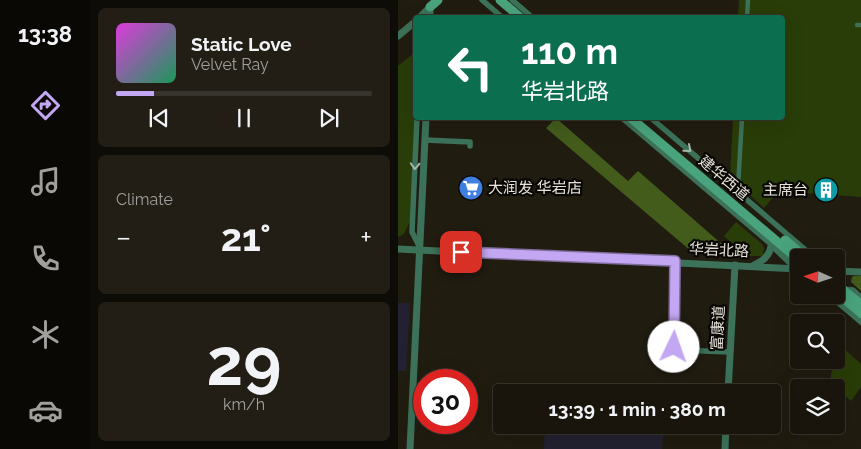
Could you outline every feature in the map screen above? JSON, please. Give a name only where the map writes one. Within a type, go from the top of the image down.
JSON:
[{"type":"main road","points":[[430,4],[438,0]]},
{"type":"main road","points":[[492,0],[510,15]]},
{"type":"main road","points":[[500,0],[518,15]]},
{"type":"main road","name":"建华西道","points":[[633,120],[790,258]]},
{"type":"main road","name":"建华西道","points":[[642,120],[795,249]]},
{"type":"main road","points":[[846,294],[862,305]]},
{"type":"main road","points":[[846,297],[862,314]]},
{"type":"street","points":[[482,0],[500,15]]},
{"type":"street","points":[[512,0],[530,15]]},
{"type":"street","points":[[747,15],[748,0]]},
{"type":"street","points":[[421,15],[430,4]]},
{"type":"street","points":[[398,36],[413,24]]},
{"type":"street","points":[[417,120],[412,232],[420,250]]},
{"type":"street","points":[[410,449],[426,120]]},
{"type":"street","points":[[624,120],[772,241],[764,261],[754,266]]},
{"type":"street","points":[[653,120],[805,249]]},
{"type":"street","points":[[738,187],[742,120]]},
{"type":"street","points":[[425,140],[470,142],[470,146]]},
{"type":"street","name":"华岩北路","points":[[398,248],[790,267]]},
{"type":"street","points":[[675,261],[674,347],[678,350],[730,352]]},
{"type":"street","name":"富康道","points":[[728,384],[735,264]]},
{"type":"street","points":[[846,271],[862,272]]},
{"type":"street","points":[[846,290],[853,290],[862,298]]},
{"type":"street","points":[[840,304],[862,323]]},
{"type":"street","points":[[725,449],[726,434]]},
{"type":"shaded area","points":[[398,303],[410,303],[406,371],[398,371]]},
{"type":"shaded area","points":[[545,434],[663,434],[662,449],[544,449]]},
{"type":"green space","points":[[739,0],[861,0],[861,197],[778,191],[764,208],[730,177],[733,120],[785,120],[785,15],[738,15]]},
{"type":"green space","points":[[413,54],[413,120],[416,120],[410,221],[404,234],[398,237],[398,66]]},
{"type":"green space","points":[[554,120],[558,120],[628,181],[638,171],[731,252],[691,251],[546,128]]},
{"type":"green space","points":[[736,222],[762,244],[764,248],[763,256],[746,256],[724,236]]},
{"type":"green space","points":[[854,276],[861,276],[861,291],[851,282]]},
{"type":"green space","points":[[845,349],[861,364],[861,387],[851,401],[845,395],[845,379],[830,379],[833,369],[845,369]]},
{"type":"place","name":"大润发 华岩店","points":[[471,188]]},
{"type":"place","name":"主席台","points":[[826,190]]},
{"type":"route","points":[[461,252],[675,261],[674,294],[676,306],[674,347]]}]
